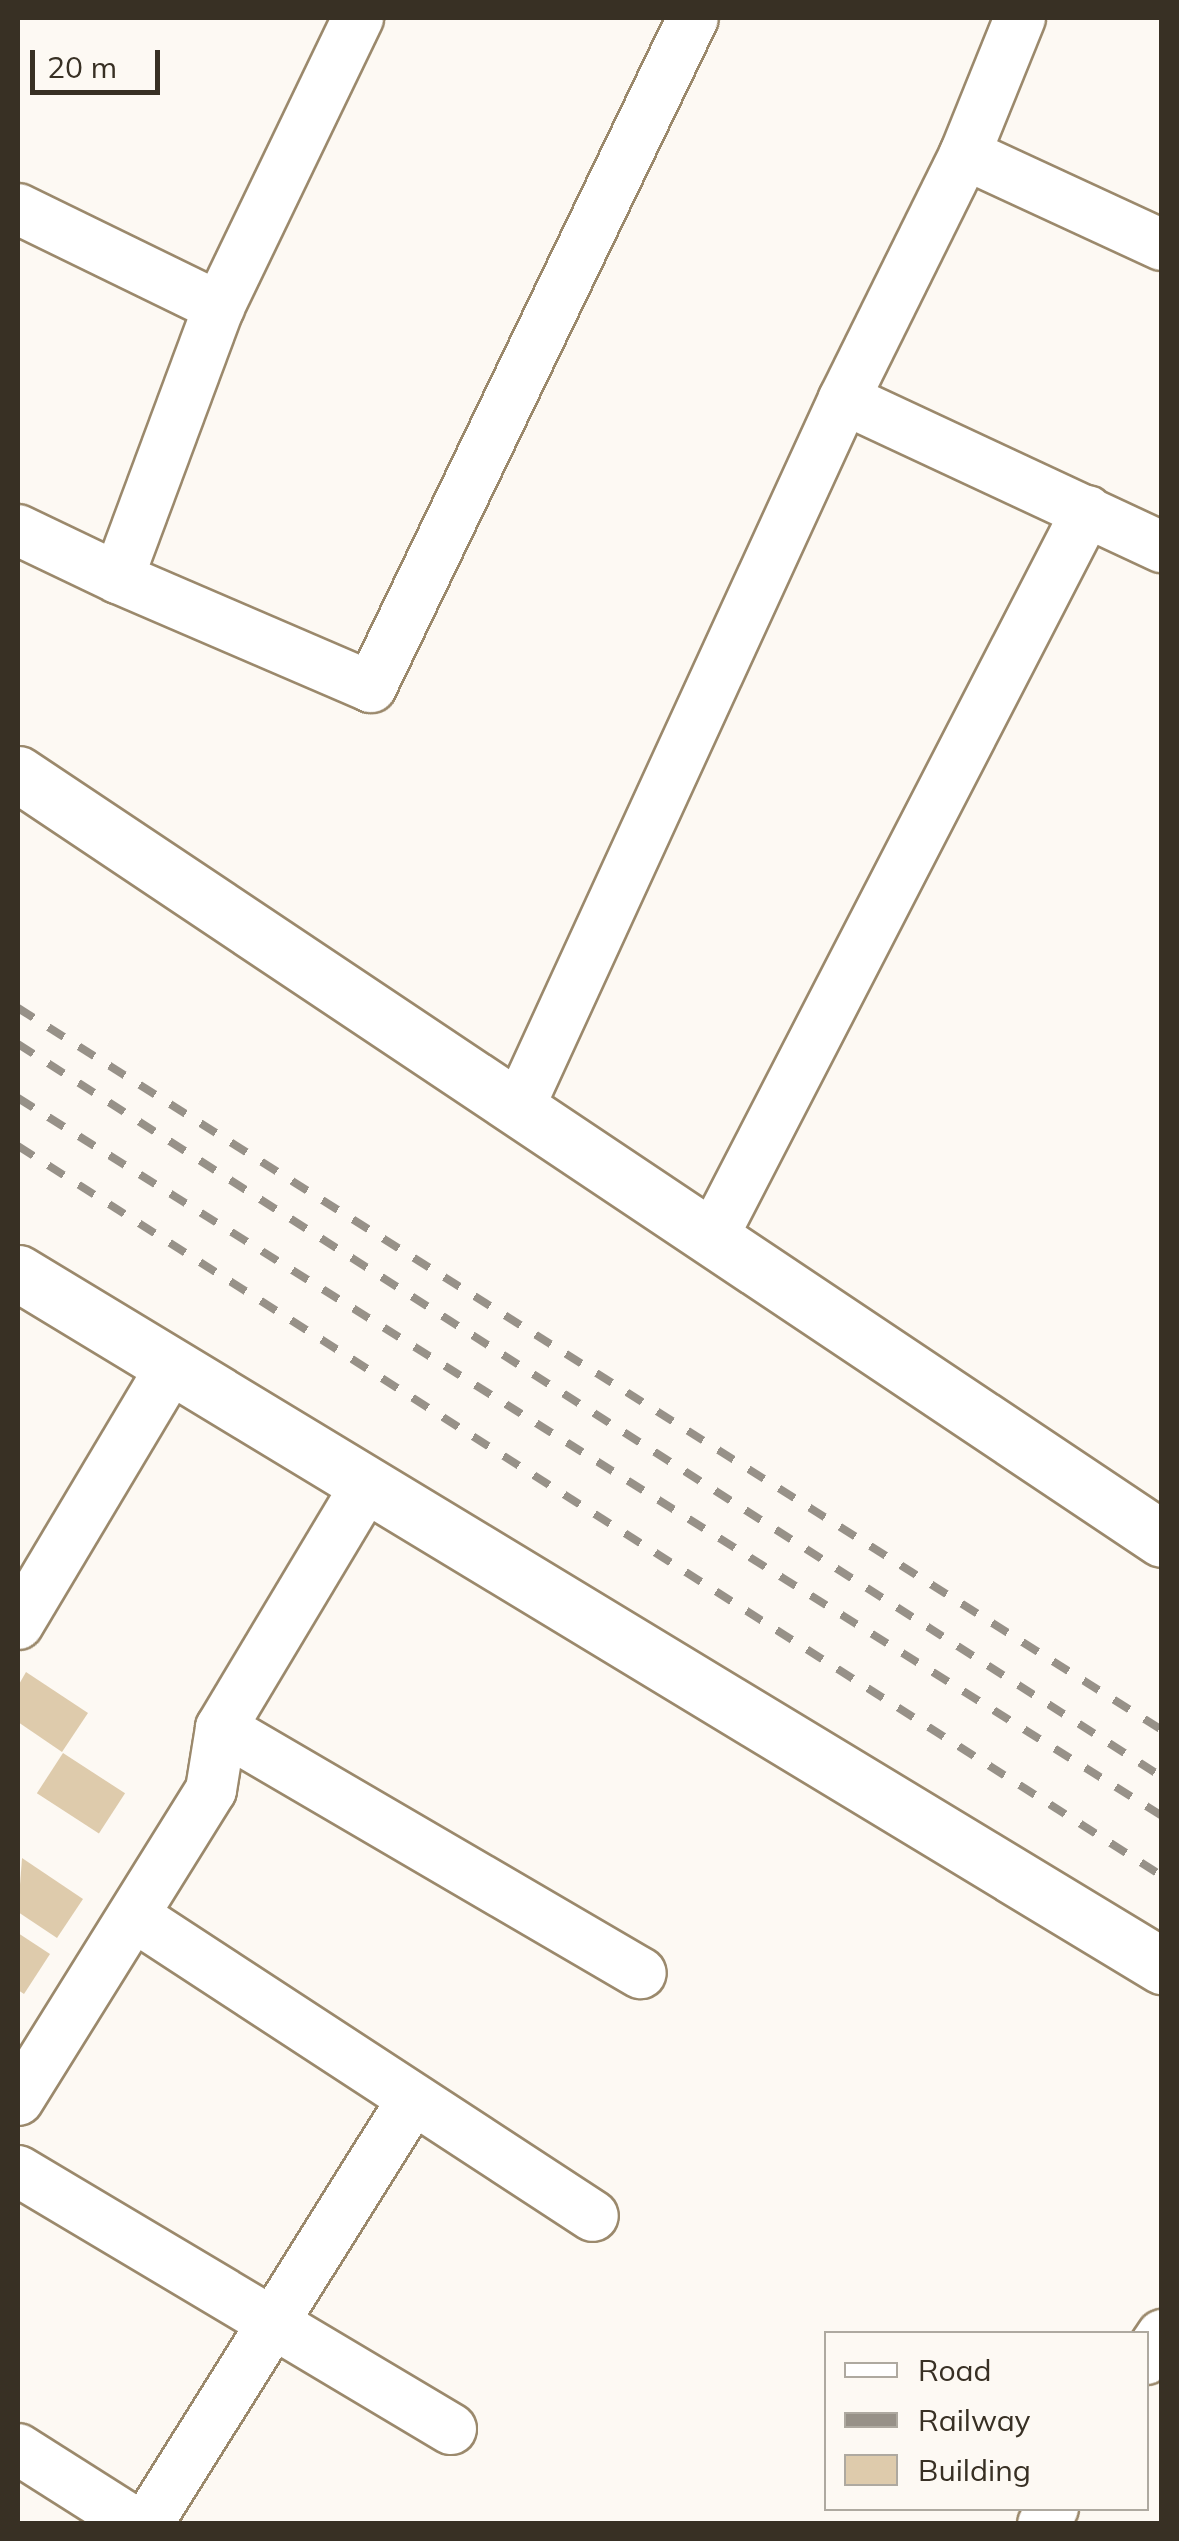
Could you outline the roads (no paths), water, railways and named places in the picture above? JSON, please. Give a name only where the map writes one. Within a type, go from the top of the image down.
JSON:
[{"type":"street","points":[[18,530],[118,578],[371,687],[693,18]]},
{"type":"street","points":[[520,1107],[844,399],[965,154],[1020,18]]},
{"type":"street","points":[[118,578],[219,307],[343,22]]},
{"type":"street","points":[[965,154],[1162,246]]},
{"type":"street","points":[[18,209],[219,307]]},
{"type":"street","points":[[844,399],[1162,547]]},
{"type":"street","points":[[713,1236],[1087,511]]},
{"type":"street","points":[[18,774],[1162,1539]]},
{"type":"street","points":[[18,1274],[1162,1966]]},
{"type":"street","points":[[18,1624],[172,1366]]},
{"type":"street","points":[[18,2100],[211,1790],[221,1728],[367,1484]]},
{"type":"street","points":[[221,1728],[641,1973]]},
{"type":"street","points":[[134,1916],[593,2216]]},
{"type":"street","points":[[147,2524],[413,2099]]},
{"type":"street","points":[[18,2171],[277,2320],[452,2429]]},
{"type":"street","points":[[18,2449],[136,2524]]},
{"type":"railway","points":[[18,1008],[1162,1730]]},
{"type":"railway","points":[[18,1044],[1162,1777]]},
{"type":"railway","points":[[18,1098],[1162,1816]]},
{"type":"railway","points":[[18,1146],[1162,1876]]}]
